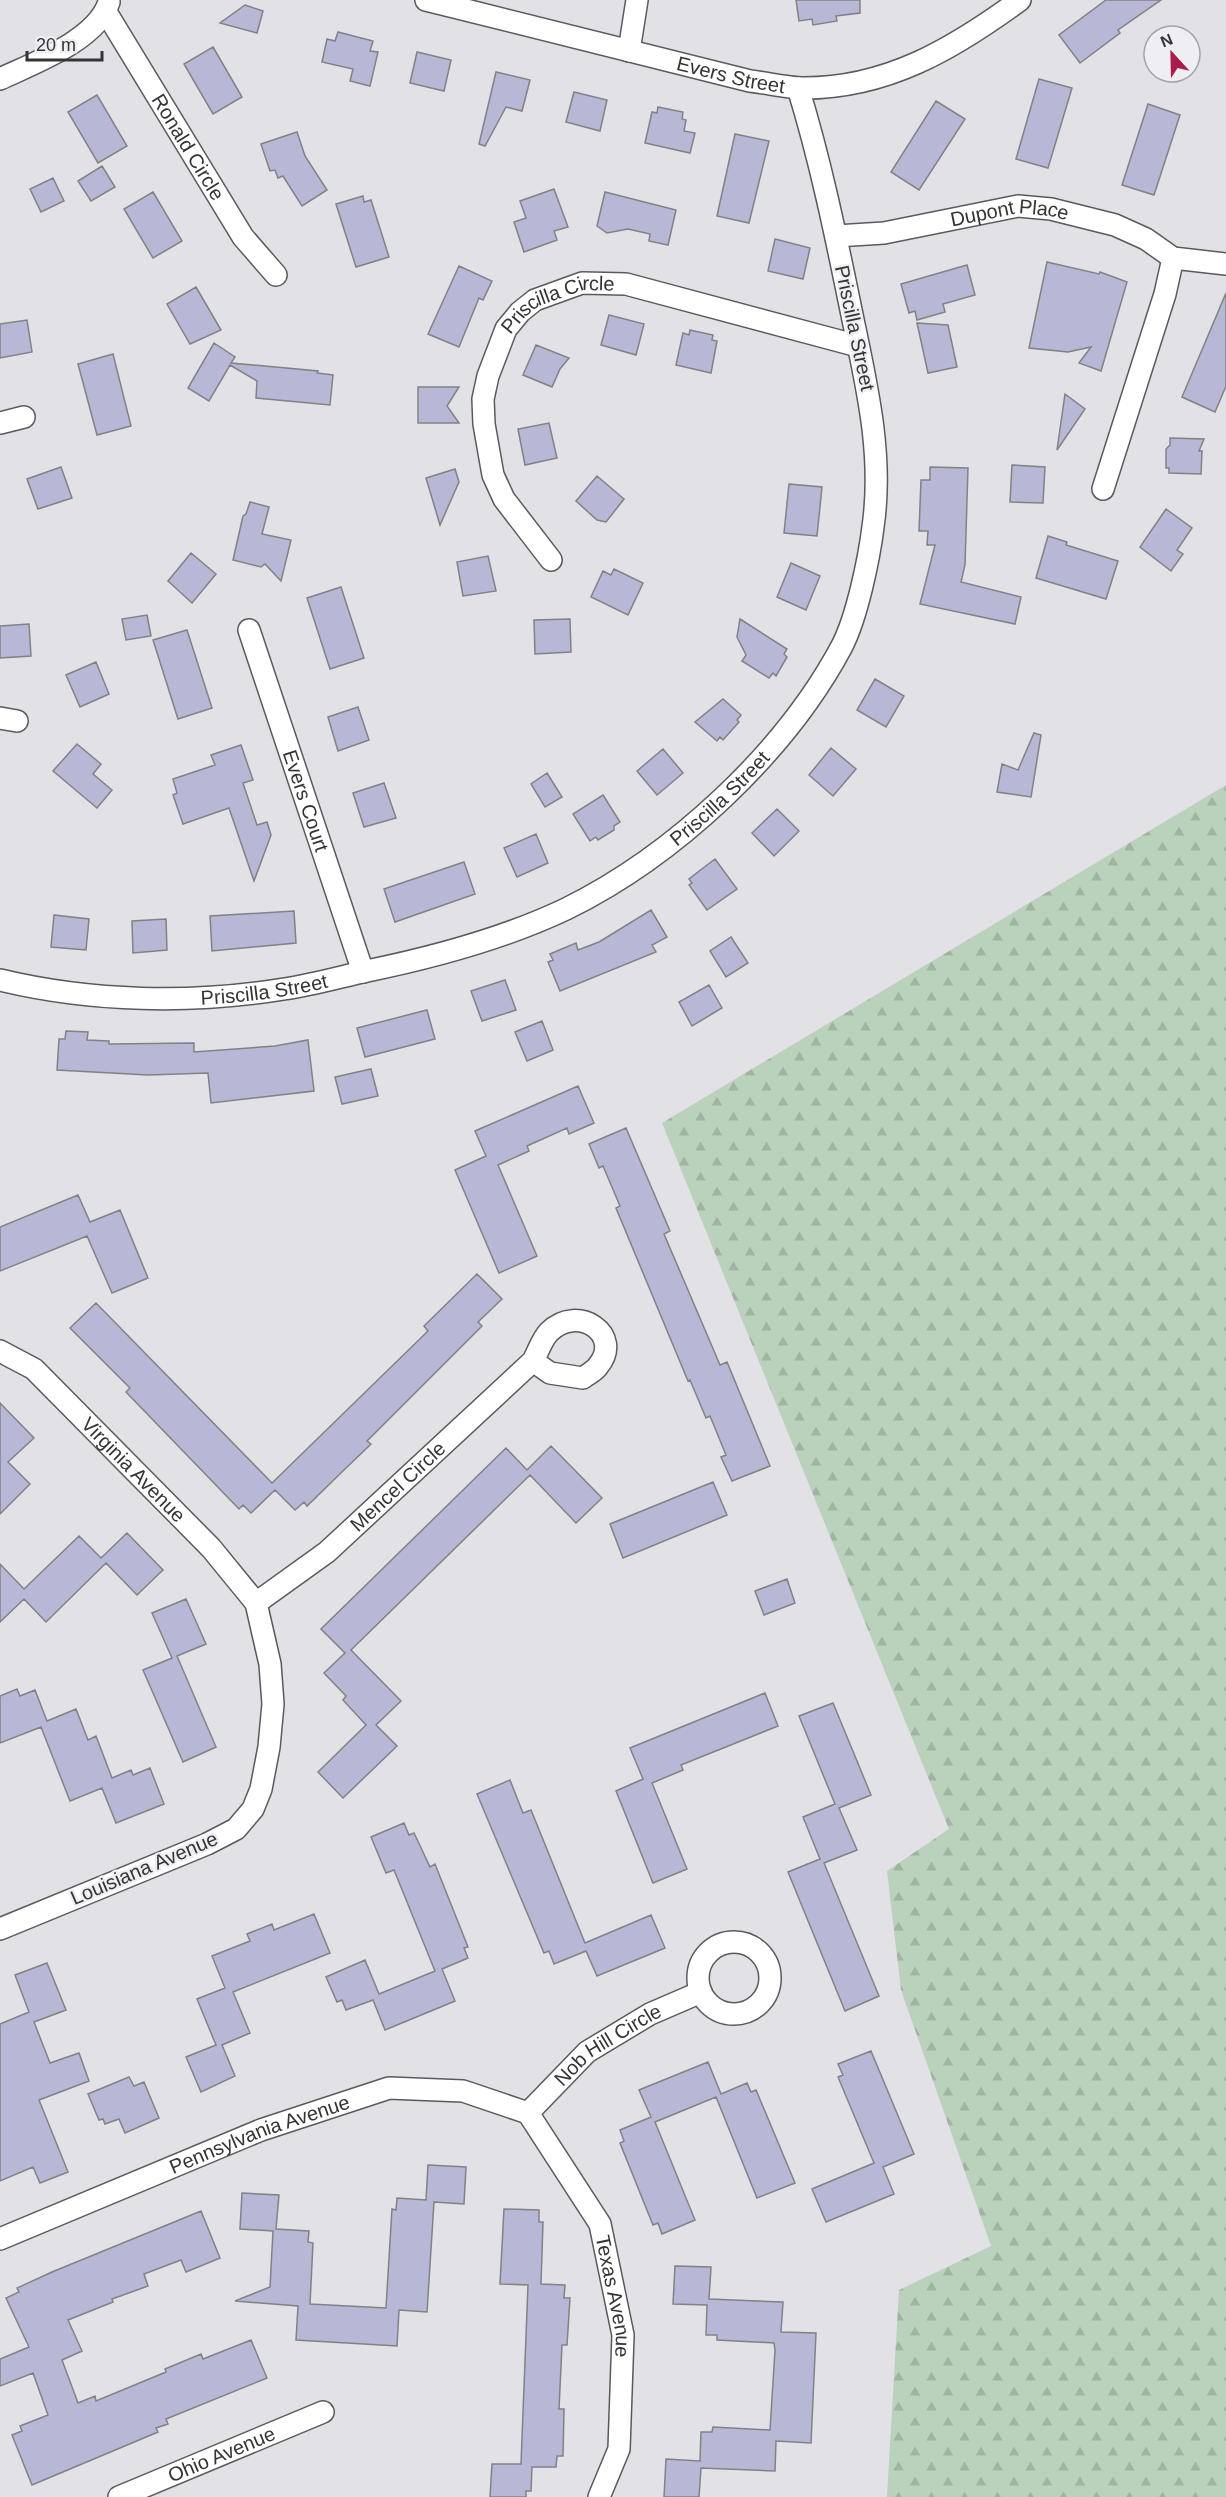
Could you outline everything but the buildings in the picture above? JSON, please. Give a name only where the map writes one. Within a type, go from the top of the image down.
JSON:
[{"type":"street","name":"Evers Street","points":[[426,0],[750,81],[798,88],[863,83],[904,70],[970,36],[1020,0]]},
{"type":"street","points":[[629,51],[638,0]]},
{"type":"street","points":[[0,79],[73,42],[96,24],[108,6]]},
{"type":"street","name":"Ronald Circle","points":[[108,6],[243,237],[276,275]]},
{"type":"street","name":"Priscilla Street","points":[[0,980],[29,987],[114,996],[214,997],[285,989],[414,962],[492,938],[564,909],[610,884],[674,839],[754,766],[797,712],[843,643],[861,585],[873,528],[878,475],[874,420],[836,236],[812,132],[798,88]]},
{"type":"street","name":"Dupont Place","points":[[836,236],[884,233],[1018,206],[1051,209],[1115,225],[1146,239],[1173,258],[1226,264]]},
{"type":"street","points":[[1102,489],[1165,294],[1173,258]]},
{"type":"street","name":"Priscilla Circle","points":[[550,560],[504,499],[493,475],[484,424],[483,399],[488,376],[506,329],[520,312],[535,300],[582,283],[626,284],[858,345]]},
{"type":"street","points":[[0,423],[24,417]]},
{"type":"street","name":"Evers Court","points":[[249,630],[363,972]]},
{"type":"street","name":"Virginia Avenue","points":[[0,1351],[34,1369],[211,1548],[256,1603]]},
{"type":"street","name":"Mencel Circle","points":[[256,1603],[327,1552],[533,1361]]},
{"type":"street","name":"Louisiana Avenue","points":[[0,1929],[207,1844],[236,1828],[253,1809],[261,1789],[269,1748],[273,1704],[270,1664],[256,1603]]},
{"type":"street","name":"Nob Hill Circle","points":[[528,2113],[587,2052],[650,2014],[701,1992]]},
{"type":"street","name":"Pennsylvania Avenue","points":[[0,2239],[261,2130],[389,2088],[463,2091],[528,2113]]},
{"type":"street","name":"Texas Avenue","points":[[528,2113],[600,2224],[623,2335],[619,2449],[599,2497]]},
{"type":"street","name":"Ohio Avenue","points":[[119,2497],[323,2412]]},
{"type":"green space","points":[[1226,785],[1226,2497],[887,2497],[899,2290],[991,2246],[901,1990],[887,1871],[949,1829],[662,1123]]}]
